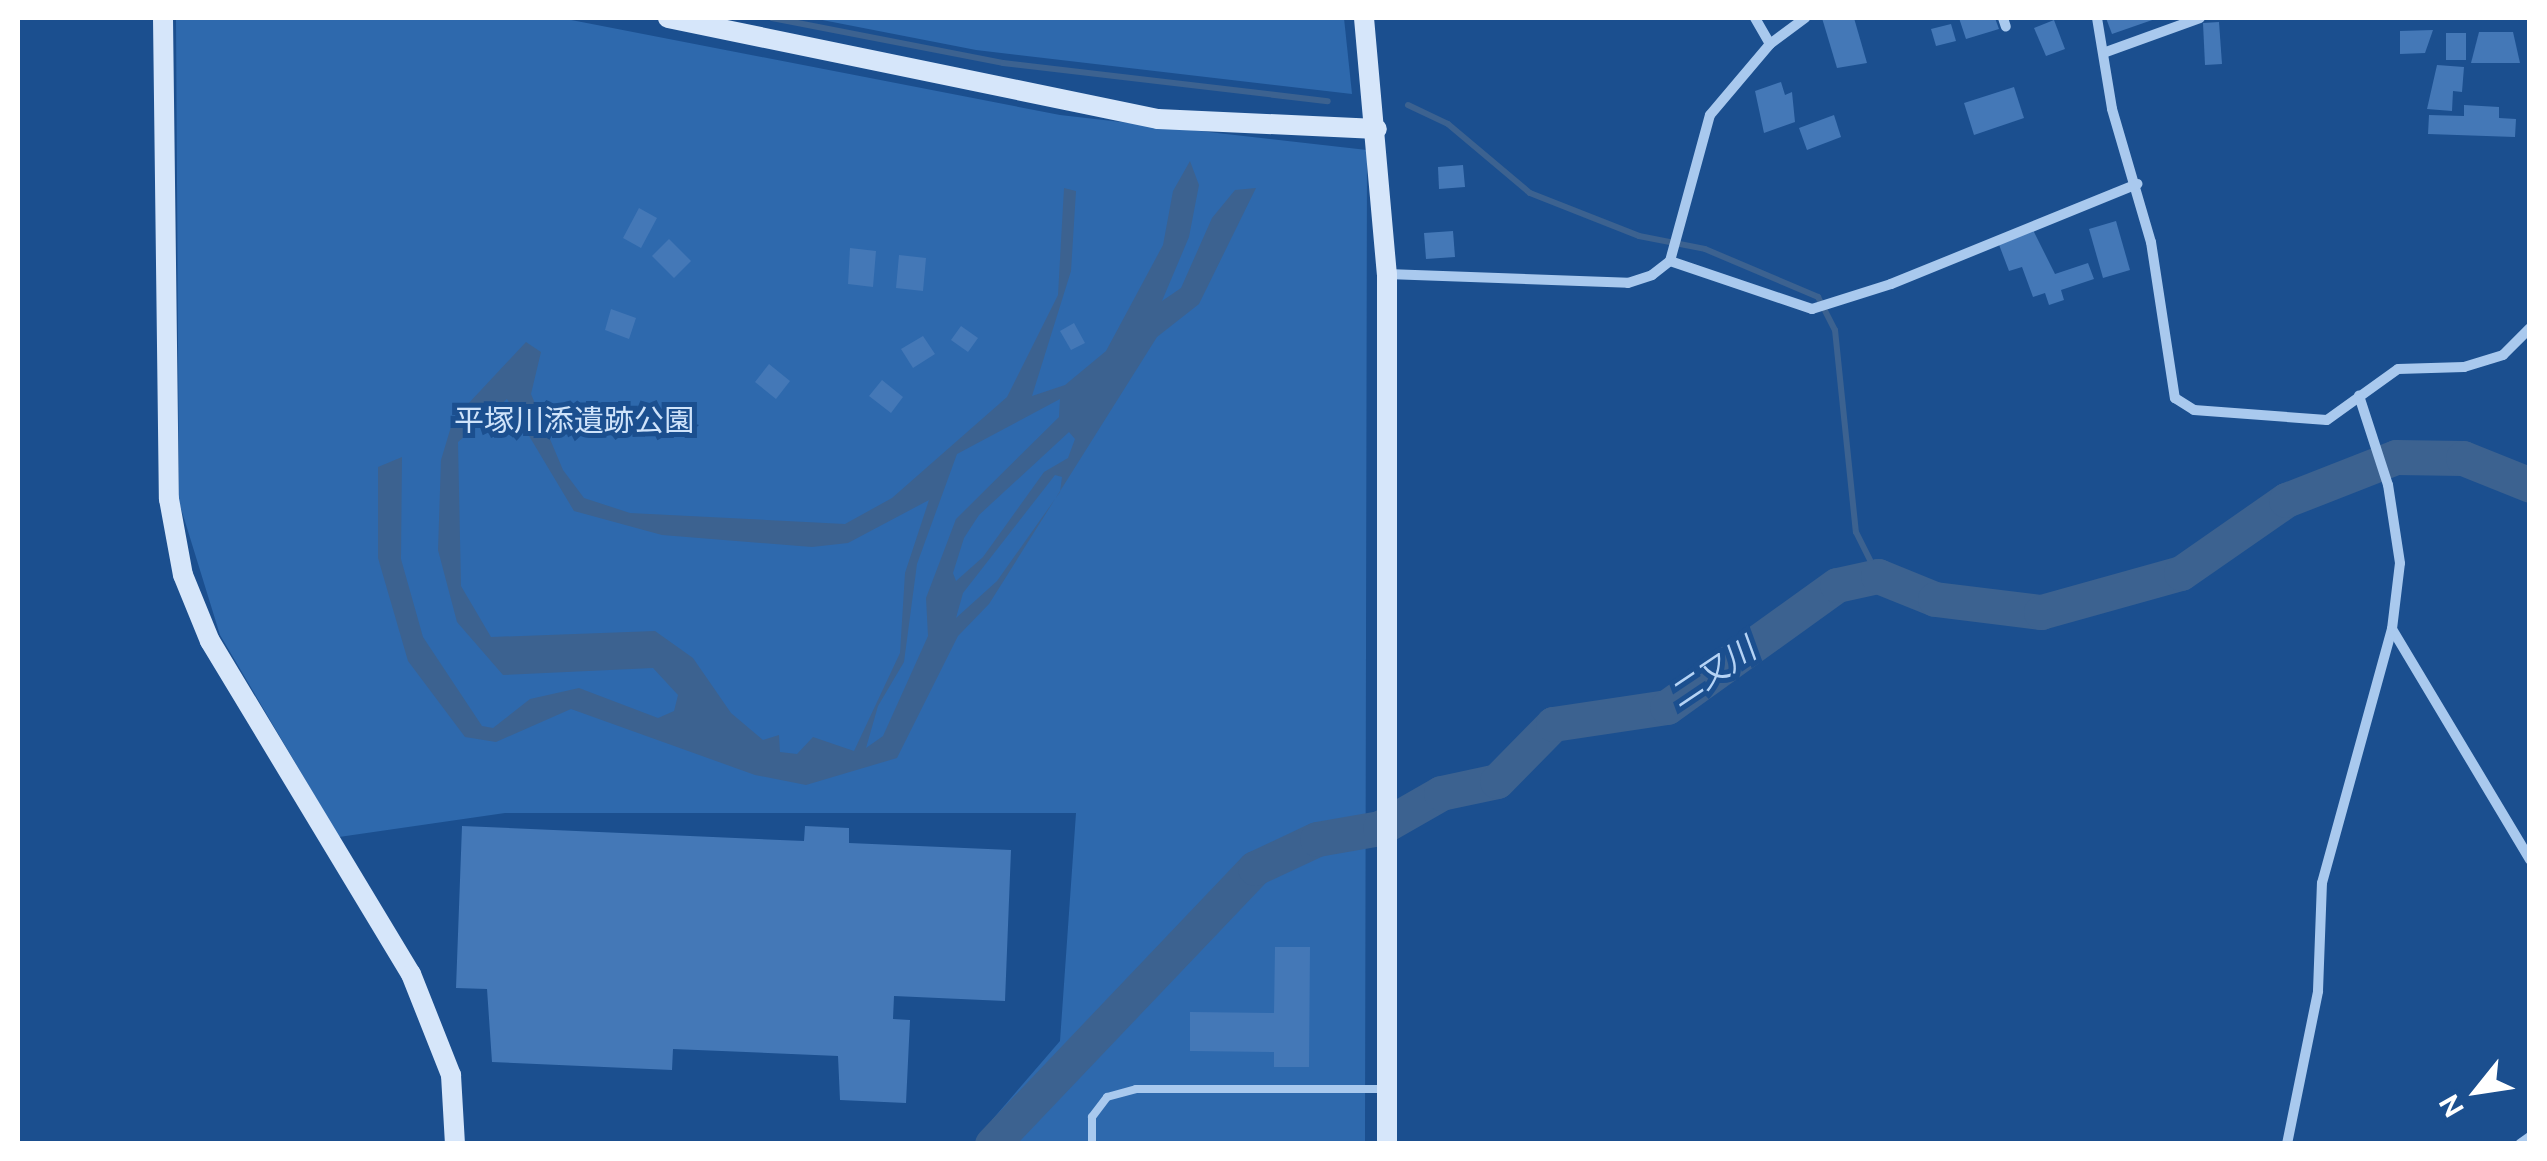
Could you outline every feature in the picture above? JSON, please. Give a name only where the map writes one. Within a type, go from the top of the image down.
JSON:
[{"type":"street","points":[[163,18],[169,498],[182,575],[210,641],[411,974],[451,1076],[455,1144]]},
{"type":"street","points":[[668,18],[695,20],[1158,119],[1377,130]]},
{"type":"street","points":[[1364,18],[1387,274],[1388,1144]]},
{"type":"street","points":[[1755,18],[1770,44]]},
{"type":"street","points":[[1670,261],[1710,115],[1770,44],[1805,18]]},
{"type":"street","points":[[2097,18],[2106,52],[2112,109],[2137,184],[2175,398],[2194,410],[2326,420],[2398,370],[2464,367],[2503,356],[2530,328]]},
{"type":"street","points":[[2106,52],[2200,18]]},
{"type":"street","points":[[1387,274],[1628,283],[1670,261],[1812,308],[1891,284],[2137,184]]},
{"type":"street","points":[[2287,1144],[2318,991],[2322,883],[2392,630],[2400,564],[2388,485],[2359,396]]},
{"type":"street","points":[[2392,630],[2530,860]]},
{"type":"street","points":[[2520,1144],[2530,1138]]},
{"type":"lane","points":[[1092,1144],[1092,1117],[1107,1097],[1136,1089],[1388,1089]]},
{"type":"green space","name":"平塚川添遺跡公園","points":[[176,18],[561,18],[1060,115],[1367,150],[1365,1143],[1014,1143],[992,1120],[1060,1041],[1076,813],[505,813],[339,837],[220,635],[179,502]]},
{"type":"green space","points":[[812,18],[1344,18],[1352,94],[976,50]]},
{"type":"shaded area","points":[[1190,161],[1199,185],[1189,237],[1162,301],[1181,288],[1212,218],[1235,190],[1256,188],[1199,304],[1157,337],[1060,491],[1062,477],[1055,475],[963,593],[956,618],[997,581],[1055,499],[989,604],[958,636],[897,758],[806,785],[755,775],[571,709],[496,742],[465,737],[408,661],[378,558],[378,467],[402,457],[401,559],[423,637],[482,726],[493,728],[530,699],[579,688],[658,718],[674,711],[678,695],[653,668],[503,675],[457,622],[438,550],[441,460],[453,420],[526,342],[541,352],[531,394],[563,470],[584,498],[630,513],[845,524],[892,498],[1007,397],[1058,295],[1064,188],[1076,191],[1071,271],[1032,396],[1065,385],[1106,351],[1163,245],[1173,191]],"holes":[[[507,399],[574,511],[662,535],[812,547],[848,543],[929,500],[905,573],[900,653],[854,751],[813,737],[797,754],[780,752],[779,735],[763,740],[731,713],[693,658],[655,631],[491,637],[461,586],[458,442]],[[1060,399],[1059,417],[956,519],[926,598],[928,636],[883,736],[866,748],[878,706],[904,662],[917,564],[957,454]],[[1069,432],[1075,439],[1068,458],[1044,472],[983,557],[956,581],[953,573],[964,538],[979,515]]]},
{"type":"building","points":[[1822,18],[1854,18],[1867,63],[1837,68]]},
{"type":"building","points":[[1959,18],[1995,18],[1999,29],[1966,39]]},
{"type":"building","points":[[2106,18],[2158,18],[2112,34]]},
{"type":"building","points":[[2054,20],[2065,49],[2046,56],[2034,28]]},
{"type":"building","points":[[2219,22],[2222,64],[2205,65],[2203,23]]},
{"type":"building","points":[[1951,24],[1956,41],[1936,46],[1931,29]]},
{"type":"building","points":[[2433,30],[2425,53],[2400,54],[2400,31]]},
{"type":"building","points":[[2479,32],[2513,32],[2520,63],[2471,63]]},
{"type":"building","points":[[2446,33],[2466,33],[2466,60],[2446,60]]},
{"type":"building","points":[[2437,65],[2464,67],[2462,92],[2453,91],[2452,111],[2427,109]]},
{"type":"building","points":[[1781,82],[1785,95],[1792,92],[1795,122],[1764,133],[1755,91]]},
{"type":"building","points":[[2014,87],[2024,118],[1974,135],[1964,103]]},
{"type":"building","points":[[2464,105],[2499,107],[2499,118],[2516,119],[2515,137],[2428,134],[2429,115],[2464,116]]},
{"type":"building","points":[[1834,115],[1841,137],[1807,150],[1799,128]]},
{"type":"building","points":[[1463,165],[1465,187],[1439,189],[1438,167]]},
{"type":"building","points":[[639,208],[657,218],[641,248],[623,238]]},
{"type":"building","points":[[2116,221],[2130,270],[2103,278],[2089,229]]},
{"type":"building","points":[[2033,230],[2055,274],[2088,263],[2094,279],[2061,290],[2064,300],[2049,305],[2045,293],[2033,297],[2022,267],[2009,271],[1998,242]]},
{"type":"building","points":[[1453,231],[1455,257],[1426,259],[1424,233]]},
{"type":"building","points":[[669,239],[691,261],[674,278],[652,256]]},
{"type":"building","points":[[850,248],[876,251],[873,287],[848,284]]},
{"type":"building","points":[[899,255],[926,258],[923,291],[896,288]]},
{"type":"building","points":[[611,309],[636,318],[629,339],[605,330]]},
{"type":"building","points":[[1074,323],[1085,343],[1071,350],[1060,331]]},
{"type":"building","points":[[961,326],[978,338],[968,352],[951,340]]},
{"type":"building","points":[[923,336],[935,354],[913,368],[901,349]]},
{"type":"building","points":[[769,364],[790,381],[776,399],[755,382]]},
{"type":"building","points":[[882,380],[903,397],[891,413],[869,396]]},
{"type":"building","points":[[462,826],[804,841],[805,826],[849,828],[849,843],[1011,850],[1005,1001],[894,996],[893,1019],[910,1020],[906,1103],[840,1100],[838,1056],[673,1049],[672,1070],[492,1062],[487,989],[456,988]]},
{"type":"building","points":[[1275,947],[1310,947],[1309,1067],[1274,1067],[1274,1052],[1190,1051],[1190,1012],[1274,1013]]},
{"type":"waterway","points":[[772,18],[1003,63],[1328,101]]},
{"type":"waterway","points":[[1408,105],[1448,124],[1530,193],[1639,236],[1705,249],[1818,297],[1835,330],[1856,532],[1878,576]]},
{"type":"waterway","name":"二又川","points":[[992,1144],[1255,868],[1317,839],[1380,828],[1441,793],[1497,781],[1553,724],[1667,707],[1837,585],[1878,576],[1935,599],[2041,612],[2181,573],[2286,500],[2396,457],[2463,458],[2530,485]]}]
